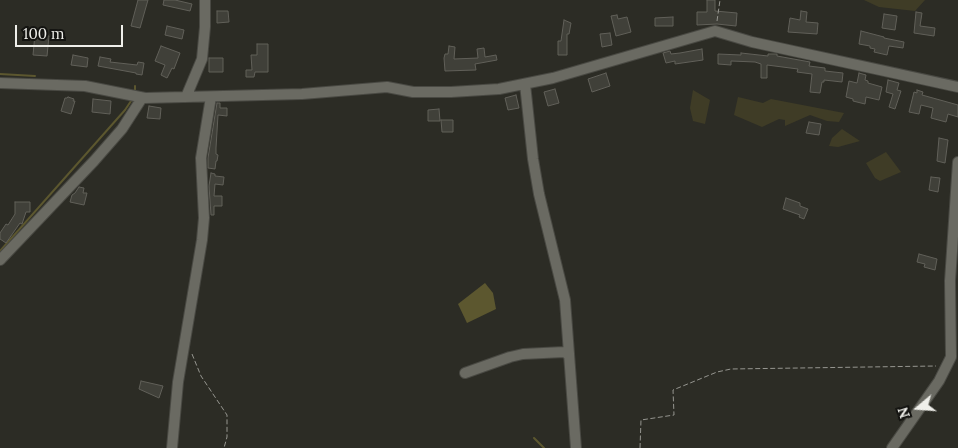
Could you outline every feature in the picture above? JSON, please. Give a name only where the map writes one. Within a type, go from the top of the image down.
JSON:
[{"type":"street","points":[[186,98],[202,59],[205,0]]},
{"type":"street","points":[[0,83],[85,86],[142,98],[302,94],[387,87],[413,92],[499,89],[553,78],[716,31],[752,42],[958,87]]},
{"type":"street","points":[[525,84],[533,159],[539,194],[565,300],[576,448]]},
{"type":"street","points":[[172,448],[178,382],[202,240],[204,218],[201,158],[211,97]]},
{"type":"street","points":[[0,260],[94,161],[122,128],[142,98]]},
{"type":"street","points":[[892,448],[939,381],[951,357],[950,281],[958,162]]},
{"type":"street","points":[[465,373],[523,354],[564,352],[569,355]]},
{"type":"path","points":[[716,31],[720,0]]},
{"type":"path","points":[[190,349],[201,376],[227,415],[227,437],[224,448]]},
{"type":"path","points":[[640,448],[641,420],[674,415],[673,390],[717,372],[730,369],[947,365]]},
{"type":"shaded area","points":[[864,0],[925,0],[915,11],[879,7]]},
{"type":"shaded area","points":[[693,90],[710,100],[705,124],[693,121],[690,108]]},
{"type":"shaded area","points":[[738,97],[763,103],[771,99],[844,113],[839,122],[827,121],[810,115],[785,126],[785,120],[779,119],[762,127],[734,115]]},
{"type":"shaded area","points":[[842,129],[860,141],[838,147],[829,146],[832,138]]},
{"type":"shaded area","points":[[886,152],[901,172],[880,181],[875,178],[866,163]]},
{"type":"shaded area","points":[[485,283],[493,293],[496,309],[467,323],[458,304]]},
{"type":"building","points":[[138,0],[148,0],[140,28],[131,26]]},
{"type":"building","points":[[164,0],[175,0],[192,4],[190,11],[163,5]]},
{"type":"building","points":[[707,0],[715,0],[715,11],[737,13],[736,26],[717,24],[697,25],[697,12],[707,12]]},
{"type":"building","points":[[217,11],[228,11],[229,22],[217,23]]},
{"type":"building","points":[[801,11],[807,12],[806,22],[818,23],[817,34],[788,32],[790,18],[800,20]]},
{"type":"building","points":[[916,12],[922,13],[920,26],[935,28],[934,36],[914,33]]},
{"type":"building","points":[[884,14],[897,16],[895,30],[882,28]]},
{"type":"building","points":[[617,15],[618,19],[627,17],[631,32],[616,36],[611,16]]},
{"type":"building","points":[[673,17],[673,26],[655,26],[655,18]]},
{"type":"building","points":[[564,20],[571,23],[569,34],[567,34],[567,55],[558,55],[558,41],[561,41]]},
{"type":"building","points":[[167,26],[184,30],[182,39],[165,35]]},
{"type":"building","points":[[861,31],[904,42],[903,48],[889,46],[887,55],[874,52],[875,49],[870,48],[870,46],[859,44]]},
{"type":"building","points":[[610,33],[612,45],[602,47],[600,34]]},
{"type":"building","points":[[35,34],[49,36],[47,56],[33,55]]},
{"type":"building","points":[[257,44],[268,44],[268,72],[255,72],[254,77],[246,77],[246,70],[252,70],[251,55],[257,55]]},
{"type":"building","points":[[161,46],[180,53],[174,69],[172,68],[167,78],[161,75],[165,65],[155,61]]},
{"type":"building","points":[[449,46],[455,47],[454,59],[478,58],[477,49],[484,48],[485,57],[496,55],[497,60],[475,64],[476,70],[445,71],[444,58],[445,54],[448,54]]},
{"type":"building","points":[[702,49],[703,60],[675,64],[675,61],[666,63],[663,53],[670,51],[671,54]]},
{"type":"building","points":[[741,53],[768,56],[768,54],[777,54],[777,56],[810,62],[809,66],[825,68],[825,71],[843,73],[842,82],[824,80],[820,93],[810,92],[812,74],[797,72],[798,69],[767,65],[767,78],[761,78],[761,64],[755,62],[731,61],[731,65],[718,64],[718,54],[741,55]]},
{"type":"building","points":[[73,55],[88,58],[87,67],[71,65]]},
{"type":"building","points":[[100,57],[111,59],[110,62],[137,65],[138,62],[144,63],[142,75],[98,66]]},
{"type":"building","points":[[209,58],[223,58],[223,72],[209,72]]},
{"type":"building","points":[[606,73],[610,86],[592,92],[588,79]]},
{"type":"building","points":[[859,73],[866,75],[865,80],[868,83],[882,87],[879,100],[866,97],[865,104],[846,97],[849,81],[857,83]]},
{"type":"building","points":[[888,80],[899,83],[897,90],[901,91],[895,109],[889,107],[893,94],[886,92]]},
{"type":"building","points":[[555,89],[559,103],[548,106],[544,92]]},
{"type":"building","points":[[917,90],[923,92],[922,95],[958,105],[958,117],[948,114],[946,122],[931,118],[933,108],[921,105],[919,114],[909,112],[914,92],[917,93]]},
{"type":"building","points":[[516,95],[519,108],[508,110],[505,98]]},
{"type":"building","points":[[68,97],[75,101],[71,114],[61,111],[65,98]]},
{"type":"building","points":[[93,99],[111,101],[110,114],[92,112]]},
{"type":"building","points":[[217,103],[220,103],[220,108],[227,108],[227,116],[218,115],[216,154],[218,155],[215,169],[208,168],[208,158]]},
{"type":"building","points":[[149,106],[161,108],[160,119],[147,118]]},
{"type":"building","points":[[439,109],[440,121],[428,121],[428,110]]},
{"type":"building","points":[[441,120],[453,120],[453,132],[442,132]]},
{"type":"building","points":[[809,122],[821,124],[819,135],[806,133]]},
{"type":"building","points":[[939,138],[948,140],[945,163],[937,161]]},
{"type":"building","points":[[211,173],[215,174],[215,176],[224,177],[223,185],[215,184],[214,196],[222,196],[222,206],[214,206],[214,215],[211,215],[209,186]]},
{"type":"building","points":[[931,177],[940,178],[938,192],[929,190]]},
{"type":"building","points":[[79,187],[84,188],[83,193],[87,193],[84,205],[70,202],[72,195]]},
{"type":"building","points":[[786,198],[800,203],[800,206],[808,209],[804,219],[799,217],[800,215],[783,209]]},
{"type":"building","points":[[15,202],[30,202],[30,212],[26,212],[22,224],[20,223],[6,243],[0,239],[0,233],[15,214]]},
{"type":"building","points":[[919,254],[937,259],[935,270],[924,267],[925,264],[917,262]]},
{"type":"building","points":[[141,381],[163,386],[159,398],[139,389]]},
{"type":"waterway","points":[[0,74],[35,76]]},
{"type":"waterway","points":[[135,86],[135,91]]},
{"type":"waterway","points":[[0,251],[125,110],[133,98]]},
{"type":"waterway","points":[[534,438],[544,448]]}]
